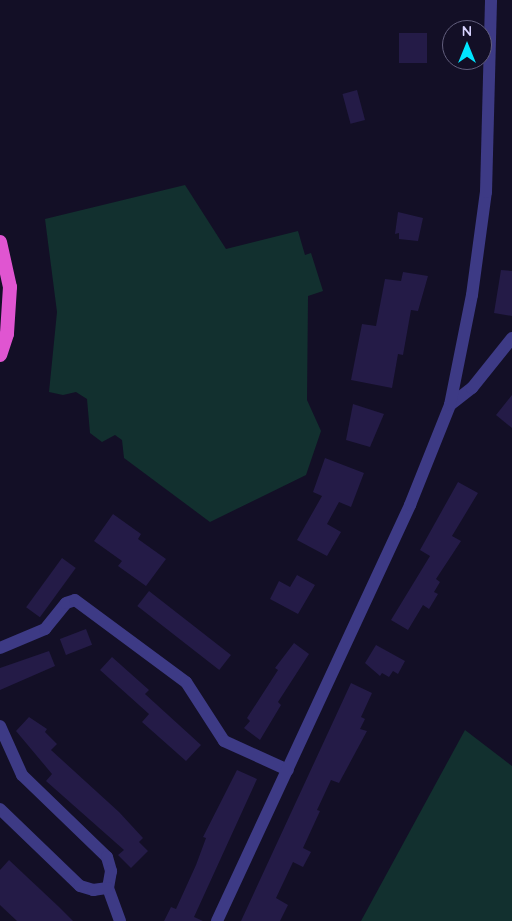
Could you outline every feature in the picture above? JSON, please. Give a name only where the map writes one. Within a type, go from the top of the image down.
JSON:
[{"type":"highway","points":[[0,242],[10,287],[7,334],[0,355]]},
{"type":"street","points":[[216,921],[410,505],[450,405],[472,295],[486,192],[491,0]]},
{"type":"street","points":[[450,405],[472,388],[512,338]]},
{"type":"street","points":[[0,648],[45,629],[66,602],[75,600],[186,682],[224,741],[288,770]]},
{"type":"street","points":[[0,726],[22,775],[107,858],[111,871],[108,888],[120,921]]},
{"type":"street","points":[[0,809],[80,886],[93,890],[108,888]]},
{"type":"green space","points":[[185,185],[226,249],[298,231],[305,255],[311,253],[323,291],[308,296],[307,400],[321,431],[306,475],[210,522],[124,458],[122,440],[115,435],[102,442],[90,433],[87,399],[76,392],[63,395],[49,392],[57,312],[45,219]]},
{"type":"green space","points":[[465,730],[512,766],[512,921],[361,921]]},
{"type":"building","points":[[399,33],[427,33],[427,63],[399,63]]},
{"type":"building","points":[[357,90],[365,120],[351,124],[343,94]]},
{"type":"building","points":[[398,212],[423,218],[418,241],[399,239],[399,233],[395,234]]},
{"type":"building","points":[[501,270],[512,271],[512,316],[494,313]]},
{"type":"building","points":[[403,272],[428,276],[418,311],[411,310],[403,355],[398,354],[392,388],[351,380],[362,324],[376,326],[385,279],[401,281]]},
{"type":"building","points":[[512,395],[512,428],[496,415]]},
{"type":"building","points":[[353,404],[384,414],[370,447],[346,440]]},
{"type":"building","points":[[325,458],[364,473],[351,507],[339,502],[327,524],[341,532],[327,556],[297,540],[322,496],[313,492]]},
{"type":"building","points":[[458,482],[478,493],[452,536],[461,541],[436,579],[440,582],[434,592],[438,594],[429,609],[423,605],[408,630],[391,620],[430,556],[420,550]]},
{"type":"building","points":[[113,514],[141,534],[138,539],[166,559],[146,586],[118,566],[122,561],[94,541]]},
{"type":"building","points":[[62,558],[76,568],[40,617],[26,607]]},
{"type":"building","points":[[297,575],[315,585],[298,614],[270,599],[279,581],[290,587]]},
{"type":"building","points":[[149,591],[231,655],[219,670],[137,606]]},
{"type":"building","points":[[86,629],[92,645],[66,655],[60,639]]},
{"type":"building","points":[[294,643],[309,654],[278,702],[281,705],[260,740],[244,728],[250,721],[247,718],[278,670],[275,668]]},
{"type":"building","points":[[376,645],[405,661],[398,674],[393,671],[389,677],[382,673],[380,676],[365,663]]},
{"type":"building","points":[[49,651],[55,666],[0,690],[0,668]]},
{"type":"building","points":[[112,657],[149,690],[145,694],[201,745],[186,761],[142,722],[149,714],[100,670]]},
{"type":"building","points":[[351,683],[372,693],[361,717],[365,719],[360,729],[367,731],[339,783],[331,780],[317,810],[320,811],[303,848],[311,852],[303,867],[293,862],[276,898],[288,905],[280,921],[241,921]]},
{"type":"building","points":[[29,717],[47,729],[45,732],[57,744],[51,750],[119,812],[143,838],[139,842],[148,851],[131,868],[118,855],[124,850],[46,781],[52,774],[16,731]]},
{"type":"building","points":[[237,770],[257,779],[194,917],[203,921],[164,921],[171,907],[176,909],[196,865],[206,838],[203,837]]},
{"type":"building","points":[[9,860],[73,921],[17,921],[0,905],[0,870]]}]
